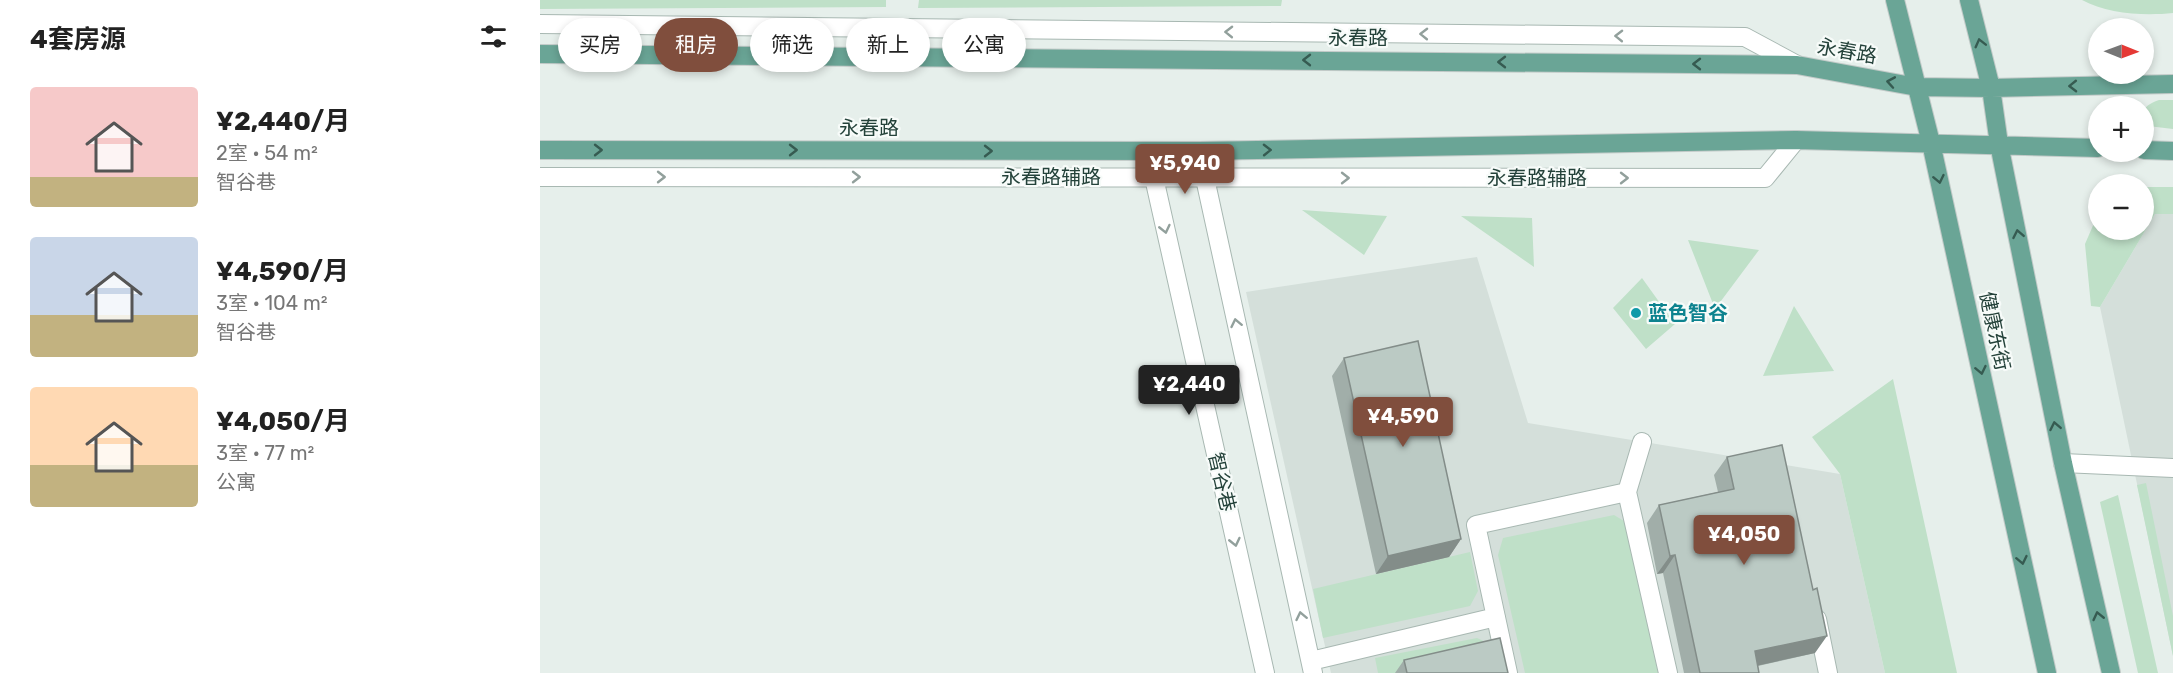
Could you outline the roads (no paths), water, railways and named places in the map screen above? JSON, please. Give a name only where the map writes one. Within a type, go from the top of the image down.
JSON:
[{"type":"main road","name":"健康东街","points":[[1895,0],[1931,143],[2047,673]]},
{"type":"main road","name":"健康东街","points":[[1969,0],[1991,88],[1999,144],[2063,464],[2110,673]]},
{"type":"main road","name":"永春路","points":[[540,54],[1797,65],[1917,87],[1991,88],[2173,84]]},
{"type":"main road","name":"永春路","points":[[540,150],[1199,151],[1796,140],[2088,148]]},
{"type":"main road","points":[[2154,150],[2173,151]]},
{"type":"street","points":[[540,24],[1745,37],[1797,65]]},
{"type":"street","name":"永春路辅路","points":[[540,177],[1766,178],[1796,140]]},
{"type":"street","name":"智谷巷","points":[[1148,151],[1265,673]]},
{"type":"street","points":[[1199,151],[1312,667],[1496,617]]},
{"type":"street","points":[[1642,442],[1627,492],[1668,673]]},
{"type":"street","points":[[2063,464],[2173,468]]},
{"type":"street","points":[[1508,673],[1476,525],[1627,492]]},
{"type":"street","points":[[1814,605],[1828,673]]},
{"type":"place","name":"蓝色智谷","points":[[1636,313]]}]
